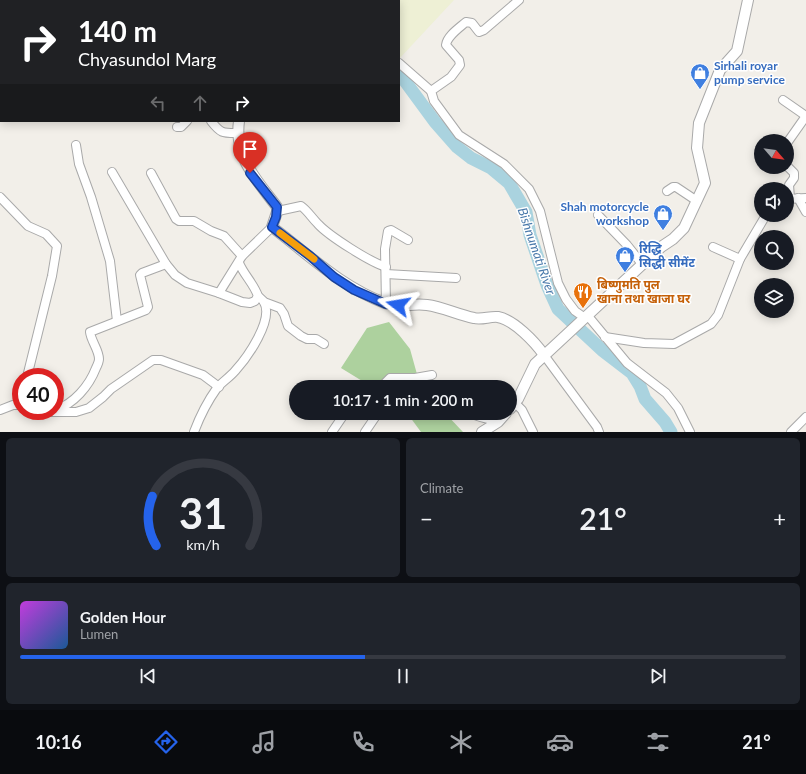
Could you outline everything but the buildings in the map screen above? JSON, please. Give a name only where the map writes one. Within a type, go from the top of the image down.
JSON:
[{"type":"street","points":[[431,91],[451,77],[460,65],[459,60],[446,45],[446,41],[466,22],[470,22],[479,32],[484,30],[519,0]]},
{"type":"street","points":[[517,398],[535,364],[642,264],[684,228],[705,184],[697,148],[699,123],[718,74],[737,51],[748,0]]},
{"type":"street","points":[[400,64],[431,91],[434,101],[459,135],[504,164],[530,189],[540,211],[558,283],[566,299],[575,311],[585,318],[605,337],[627,363],[666,393],[678,408],[690,432]]},
{"type":"street","points":[[783,100],[806,116],[793,134]]},
{"type":"street","points":[[177,127],[181,127],[186,122]]},
{"type":"street","points":[[212,122],[222,133],[239,133]]},
{"type":"street","points":[[239,122],[242,152],[250,173],[270,198],[278,211]]},
{"type":"street","points":[[76,145],[79,164],[91,197],[110,261],[116,321]]},
{"type":"street","points":[[112,172],[166,264],[175,275],[187,283],[242,302],[250,303],[255,301],[258,296]]},
{"type":"street","points":[[151,173],[176,220],[179,222],[194,221],[211,231],[224,236],[241,260],[242,270],[255,288],[258,296],[264,302],[280,308],[284,314],[288,326],[301,336],[307,339],[316,339],[324,344]]},
{"type":"street","points":[[794,174],[794,178],[789,185],[795,198],[806,212]]},
{"type":"street","points":[[667,192],[673,186],[697,201]]},
{"type":"street","points":[[0,197],[28,226],[46,234],[57,246],[52,276],[29,368]]},
{"type":"street","points":[[278,211],[301,206],[309,212],[318,224],[338,239],[386,270],[456,278]]},
{"type":"street","points":[[219,293],[241,260],[272,227],[278,211]]},
{"type":"street","points":[[598,215],[627,245],[642,264]]},
{"type":"street","points":[[605,337],[644,343],[674,344],[711,324],[718,315],[740,259],[762,222]]},
{"type":"street","points":[[272,227],[310,256],[334,277],[354,290],[386,304],[426,305],[476,319],[496,317],[503,319],[519,329],[538,347],[597,427],[599,432]]},
{"type":"street","points":[[386,304],[385,249],[388,231],[390,230],[408,240]]},
{"type":"street","points":[[713,247],[740,259]]},
{"type":"street","points":[[64,407],[83,390],[93,375],[99,359],[90,332],[146,310],[148,307],[140,276],[142,273],[166,264]]},
{"type":"street","points":[[194,432],[202,411],[218,387],[235,372],[249,355],[264,326],[266,309],[264,302]]},
{"type":"street","points":[[64,412],[76,412],[89,408],[111,389],[153,360],[161,360],[203,375],[218,387]]},
{"type":"street","points":[[388,380],[390,378],[415,378],[432,375]]},
{"type":"street","points":[[0,410],[12,405]]},
{"type":"street","points":[[517,408],[522,410],[533,432]]},
{"type":"street","points":[[791,432],[806,417]]},
{"type":"street","points":[[332,432],[340,420]]},
{"type":"street","points":[[365,432],[373,420]]},
{"type":"street","points":[[493,420],[498,422]]},
{"type":"street","points":[[482,432],[498,422]]},
{"type":"green space","points":[[400,0],[454,0],[400,58]]},
{"type":"green space","points":[[389,322],[410,349],[419,380],[361,380],[341,368],[367,328]]},
{"type":"green space","points":[[412,420],[452,420],[463,432],[421,432]]},
{"type":"waterway","name":"Bishnumati River","points":[[400,74],[435,122],[457,147],[471,158],[491,168],[509,183],[526,212],[530,235],[547,285],[558,309],[602,350],[632,373],[640,386],[645,399],[665,422],[671,432]]},
{"type":"slow traffic","points":[[280,233],[314,259]]},
{"type":"place","name":"Sirhali royar pump service","points":[[700,90]]},
{"type":"place","name":"Shah motorcycle workshop","points":[[663,231]]},
{"type":"place","name":"रिद्धि सिद्धी सीमेंट","points":[[625,273]]},
{"type":"place","name":"बिष्णुमति पुल खाना तथा खाजा घर","points":[[583,309]]},
{"type":"route","points":[[250,173],[277,207],[278,211],[272,227],[310,256],[334,277],[354,290],[386,304],[398,305]]}]
